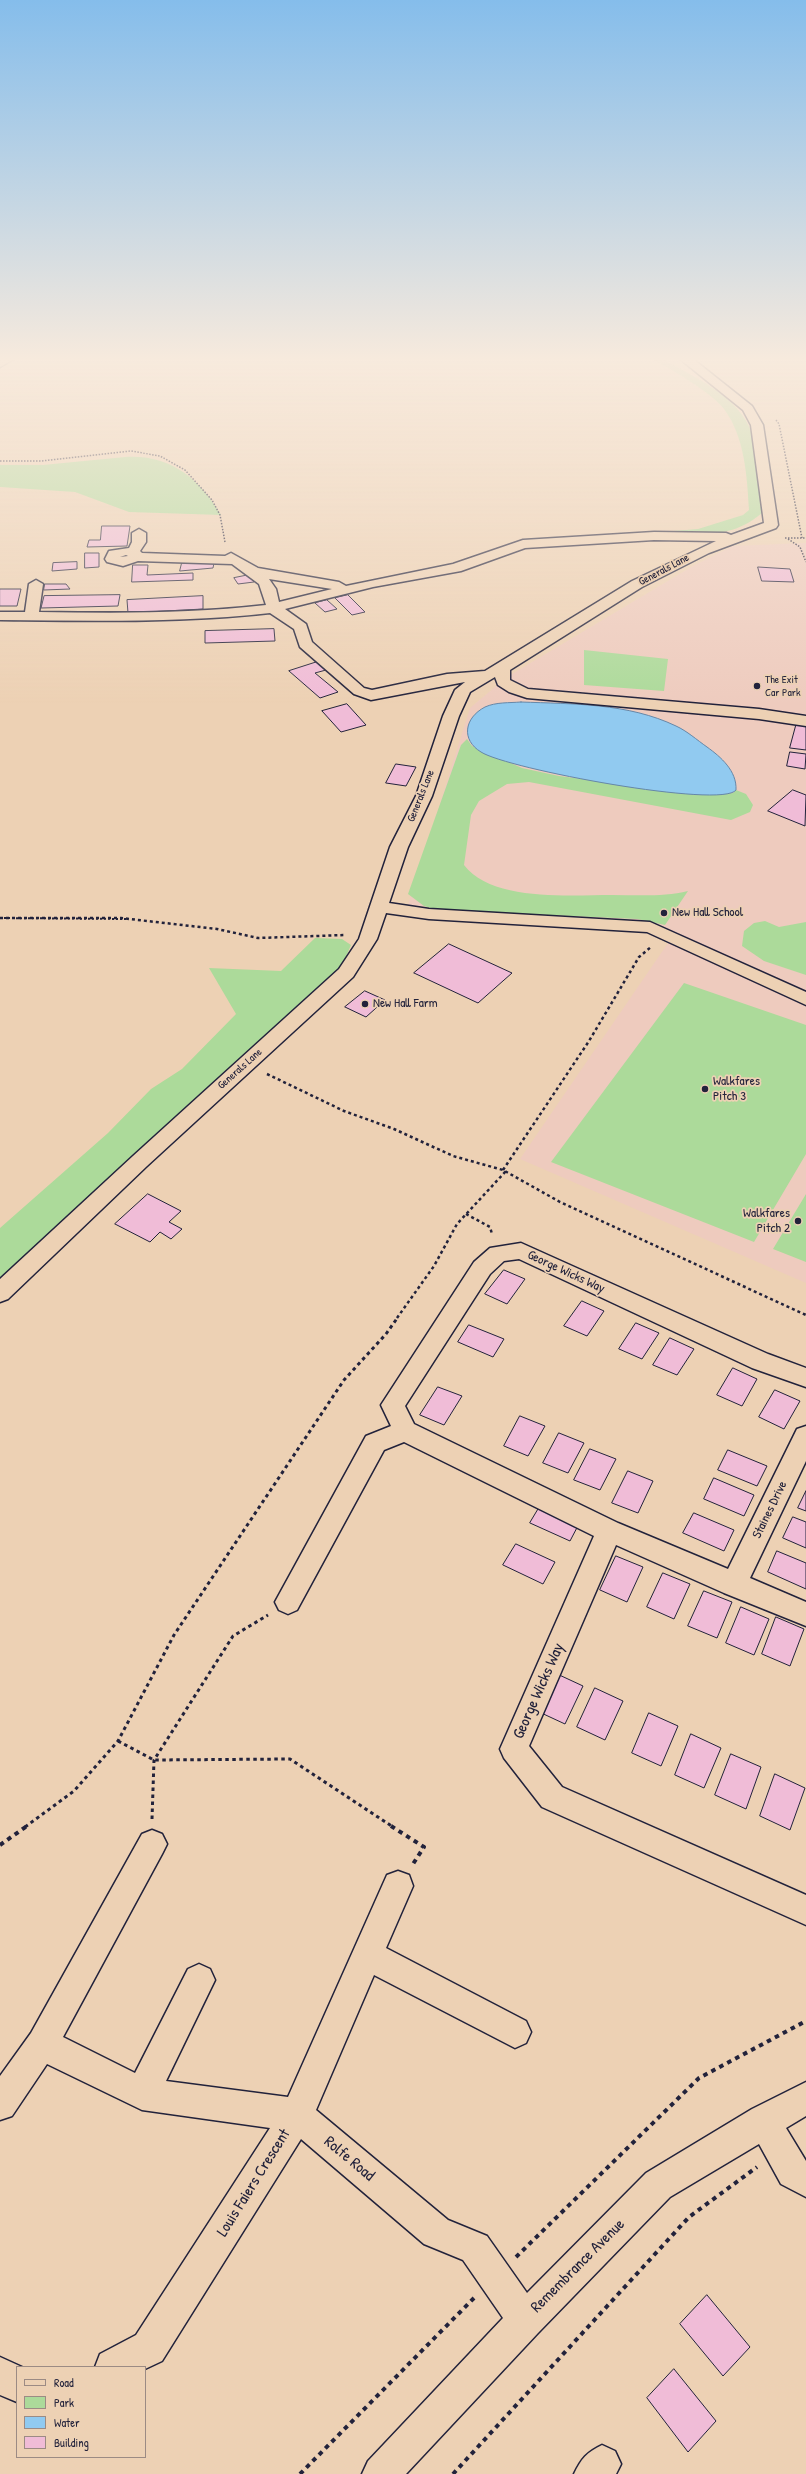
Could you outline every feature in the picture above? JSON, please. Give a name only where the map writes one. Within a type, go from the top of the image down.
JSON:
[{"type":"main road","name":"Generals Lane","points":[[0,1293],[246,1063],[346,973],[369,937],[399,847],[424,796],[451,716],[462,690],[477,680],[496,671],[638,584],[704,550],[735,537],[771,525],[764,474]]},
{"type":"main road","points":[[139,533],[139,542],[135,555],[233,559],[255,572],[269,587],[273,596],[273,608]]},
{"type":"main road","points":[[0,616],[127,617],[231,613],[273,608],[350,588],[456,568],[523,544],[654,536],[735,537]]},
{"type":"main road","points":[[255,572],[301,581],[350,588]]},
{"type":"main road","points":[[269,587],[301,581]]},
{"type":"main road","points":[[31,616],[36,584]]},
{"type":"main road","points":[[273,608],[301,627],[305,644],[359,691],[371,695],[447,679],[496,671],[503,682],[514,689],[527,693],[759,714],[806,722]]},
{"type":"main road","points":[[378,907],[429,914],[650,927],[667,933],[806,999]]},
{"type":"main road","name":"George Wicks Way","points":[[498,1254],[521,1251],[760,1361],[806,1378]]},
{"type":"main road","points":[[498,1254],[482,1268],[393,1405],[405,1431],[609,1531],[733,1585],[806,1614]]},
{"type":"main road","points":[[288,1602],[376,1443],[405,1431]]},
{"type":"main road","name":"Staines Drive","points":[[733,1585],[806,1436]]},
{"type":"main road","name":"George Wicks Way","points":[[609,1531],[514,1749],[552,1797],[806,1910]]},
{"type":"main road","points":[[0,2104],[42,2044],[152,1844]]},
{"type":"main road","points":[[297,2115],[398,1886]]},
{"type":"main road","points":[[368,1954],[515,2032]]},
{"type":"main road","points":[[142,2094],[199,1980]]},
{"type":"main road","name":"Louis Faiers Crescent","points":[[42,2044],[142,2094],[297,2115],[149,2348],[115,2366]]},
{"type":"main road","name":"Remembrance Avenue","points":[[381,2474],[525,2320],[658,2185],[764,2121],[806,2098]]},
{"type":"main road","name":"Rolfe Road","points":[[297,2115],[436,2232],[475,2248],[525,2320]]},
{"type":"main road","points":[[764,2121],[792,2172],[806,2180]]},
{"type":"main road","points":[[0,2375],[16,2383]]},
{"type":"path","points":[[189,474],[212,500],[220,515],[225,543],[233,559]]},
{"type":"path","points":[[788,538],[800,547],[806,562]]},
{"type":"path","points":[[0,918],[121,918],[217,929],[258,938],[369,937]]},
{"type":"path","points":[[0,1845],[74,1791],[118,1741],[174,1635],[344,1380],[386,1334],[434,1266],[457,1224],[505,1170],[593,1034],[639,957],[667,933]]},
{"type":"path","points":[[246,1063],[344,1111],[394,1129],[453,1156],[505,1170],[560,1202],[806,1315]]},
{"type":"path","points":[[465,1214],[490,1227],[498,1254]]},
{"type":"path","points":[[152,1844],[154,1760],[233,1636],[288,1602]]},
{"type":"path","points":[[118,1741],[154,1760],[290,1759],[424,1847],[398,1886]]},
{"type":"path","points":[[300,2474],[495,2277],[699,2078],[806,2021]]},
{"type":"path","points":[[452,2474],[689,2217],[780,2151]]},
{"type":"shaded area","name":"New Hall School","points":[[806,543],[806,1283],[520,1159],[668,943],[637,922],[408,905],[470,708],[507,677],[693,566],[733,546]]},
{"type":"green space","points":[[0,474],[186,474],[203,490],[221,515],[129,512],[75,492],[0,487]]},
{"type":"green space","points":[[746,474],[759,474],[763,512],[751,521],[727,531],[714,533],[688,534],[660,532],[698,529],[743,515],[749,510]]},
{"type":"green space","points":[[584,650],[668,659],[664,691],[584,685]]},
{"type":"green space","points":[[467,739],[472,746],[522,768],[559,776],[707,795],[733,793],[736,790],[746,794],[753,805],[750,812],[731,820],[529,782],[507,784],[479,801],[471,815],[464,865],[477,877],[493,885],[512,891],[533,894],[575,896],[650,895],[688,891],[665,925],[637,919],[437,910],[424,906],[408,894],[461,745]]},
{"type":"green space","points":[[765,921],[779,927],[806,922],[806,975],[764,961],[742,946],[744,931],[754,923]]},
{"type":"green space","points":[[315,938],[342,939],[351,945],[342,966],[280,1025],[159,1132],[0,1289],[0,1228],[108,1133],[151,1089],[182,1069],[236,1014],[209,968],[281,971]]},
{"type":"green space","name":"Walkfares Pitch 3","points":[[684,983],[806,1025],[806,1154],[754,1242],[551,1162]]},
{"type":"green space","name":"Walkfares Pitch 2","points":[[806,1194],[806,1262],[773,1249]]},
{"type":"water","points":[[521,702],[600,706],[658,718],[684,730],[718,755],[731,771],[736,783],[736,790],[722,795],[694,794],[656,791],[569,777],[499,759],[481,752],[475,747],[470,741],[468,729],[469,723],[478,712],[485,707],[494,704]]},
{"type":"building","points":[[102,526],[130,526],[127,546],[87,547],[89,540],[100,540]]},
{"type":"building","points":[[85,553],[99,553],[99,567],[85,568]]},
{"type":"building","points":[[77,562],[77,569],[52,571],[53,563]]},
{"type":"building","points":[[182,563],[214,563],[213,568],[180,571]]},
{"type":"building","points":[[133,565],[148,565],[147,575],[193,573],[193,580],[132,582]]},
{"type":"building","points":[[758,567],[790,569],[794,582],[762,581]]},
{"type":"building","points":[[249,575],[254,582],[238,584],[234,578]]},
{"type":"building","points":[[45,584],[66,584],[70,589],[44,590]]},
{"type":"building","points":[[0,589],[21,589],[17,606],[0,606]]},
{"type":"building","points":[[120,595],[118,606],[41,608],[44,596]]},
{"type":"building","points":[[348,595],[365,612],[352,615],[335,598]]},
{"type":"building","points":[[203,596],[203,609],[128,613],[127,600]]},
{"type":"building","points":[[327,600],[337,609],[325,612],[315,603]]},
{"type":"building","points":[[274,629],[275,641],[205,643],[205,631]]},
{"type":"building","points":[[317,662],[326,670],[315,673],[338,692],[320,698],[289,671]]},
{"type":"building","points":[[347,704],[366,725],[341,732],[322,711]]},
{"type":"building","points":[[797,722],[806,723],[806,750],[790,748]]},
{"type":"building","points":[[790,752],[806,754],[805,769],[787,766]]},
{"type":"building","points":[[396,764],[416,767],[406,786],[386,783]]},
{"type":"building","points":[[793,790],[806,795],[805,826],[768,811]]},
{"type":"building","points":[[449,944],[512,973],[478,1003],[414,973]]},
{"type":"building","name":"New Hall Farm","points":[[365,991],[385,1000],[366,1017],[345,1007]]},
{"type":"building","points":[[148,1194],[181,1211],[169,1222],[182,1229],[171,1239],[160,1232],[150,1242],[115,1224]]},
{"type":"building","points":[[504,1270],[525,1279],[507,1304],[485,1294]]},
{"type":"building","points":[[582,1301],[604,1311],[587,1336],[564,1326]]},
{"type":"building","points":[[636,1323],[659,1333],[642,1359],[619,1349]]},
{"type":"building","points":[[469,1325],[504,1339],[493,1357],[458,1342]]},
{"type":"building","points":[[670,1338],[694,1349],[677,1375],[653,1365]]},
{"type":"building","points":[[733,1368],[757,1379],[742,1406],[717,1395]]},
{"type":"building","points":[[438,1387],[462,1396],[444,1425],[420,1415]]},
{"type":"building","points":[[775,1390],[800,1401],[784,1429],[759,1417]]},
{"type":"building","points":[[520,1416],[545,1426],[528,1456],[504,1446]]},
{"type":"building","points":[[559,1433],[584,1443],[568,1473],[543,1463]]},
{"type":"building","points":[[590,1449],[616,1459],[600,1490],[574,1480]]},
{"type":"building","points":[[728,1450],[767,1466],[757,1486],[718,1470]]},
{"type":"building","points":[[628,1471],[653,1481],[638,1513],[612,1503]]},
{"type":"building","points":[[714,1478],[754,1495],[744,1516],[704,1499]]},
{"type":"building","points":[[806,1491],[806,1511],[798,1508]]},
{"type":"building","points":[[542,1503],[581,1520],[570,1541],[530,1523]]},
{"type":"building","points":[[694,1513],[734,1530],[724,1551],[683,1533]]},
{"type":"building","points":[[793,1517],[806,1522],[806,1548],[783,1538]]},
{"type":"building","points":[[516,1544],[555,1562],[543,1584],[503,1565]]},
{"type":"building","points":[[777,1551],[806,1563],[806,1589],[768,1572]]},
{"type":"building","points":[[616,1556],[643,1567],[627,1602],[600,1590]]},
{"type":"building","points":[[663,1573],[690,1584],[674,1619],[647,1607]]},
{"type":"building","points":[[704,1591],[732,1602],[717,1638],[688,1626]]},
{"type":"building","points":[[741,1607],[769,1619],[754,1655],[726,1643]]},
{"type":"building","points":[[776,1617],[804,1629],[790,1666],[762,1654]]},
{"type":"building","points":[[555,1673],[583,1686],[565,1724],[537,1711]]},
{"type":"building","points":[[595,1688],[623,1701],[605,1740],[577,1727]]},
{"type":"building","points":[[649,1713],[678,1726],[661,1766],[632,1753]]},
{"type":"building","points":[[691,1734],[721,1748],[704,1788],[675,1775]]},
{"type":"building","points":[[731,1754],[761,1767],[746,1809],[715,1795]]},
{"type":"building","points":[[775,1774],[805,1788],[790,1830],[760,1816]]},
{"type":"building","points":[[707,2295],[750,2347],[723,2376],[680,2324]]},
{"type":"building","points":[[674,2369],[716,2421],[688,2452],[647,2398]]},
{"type":"place","name":"The Exit Car Park","points":[[757,686]]},
{"type":"place","name":"New Hall School","points":[[664,913]]},
{"type":"place","name":"New Hall Farm","points":[[365,1004]]},
{"type":"place","name":"Walkfares Pitch 3","points":[[705,1089]]},
{"type":"place","name":"Walkfares Pitch 2","points":[[798,1221]]}]
